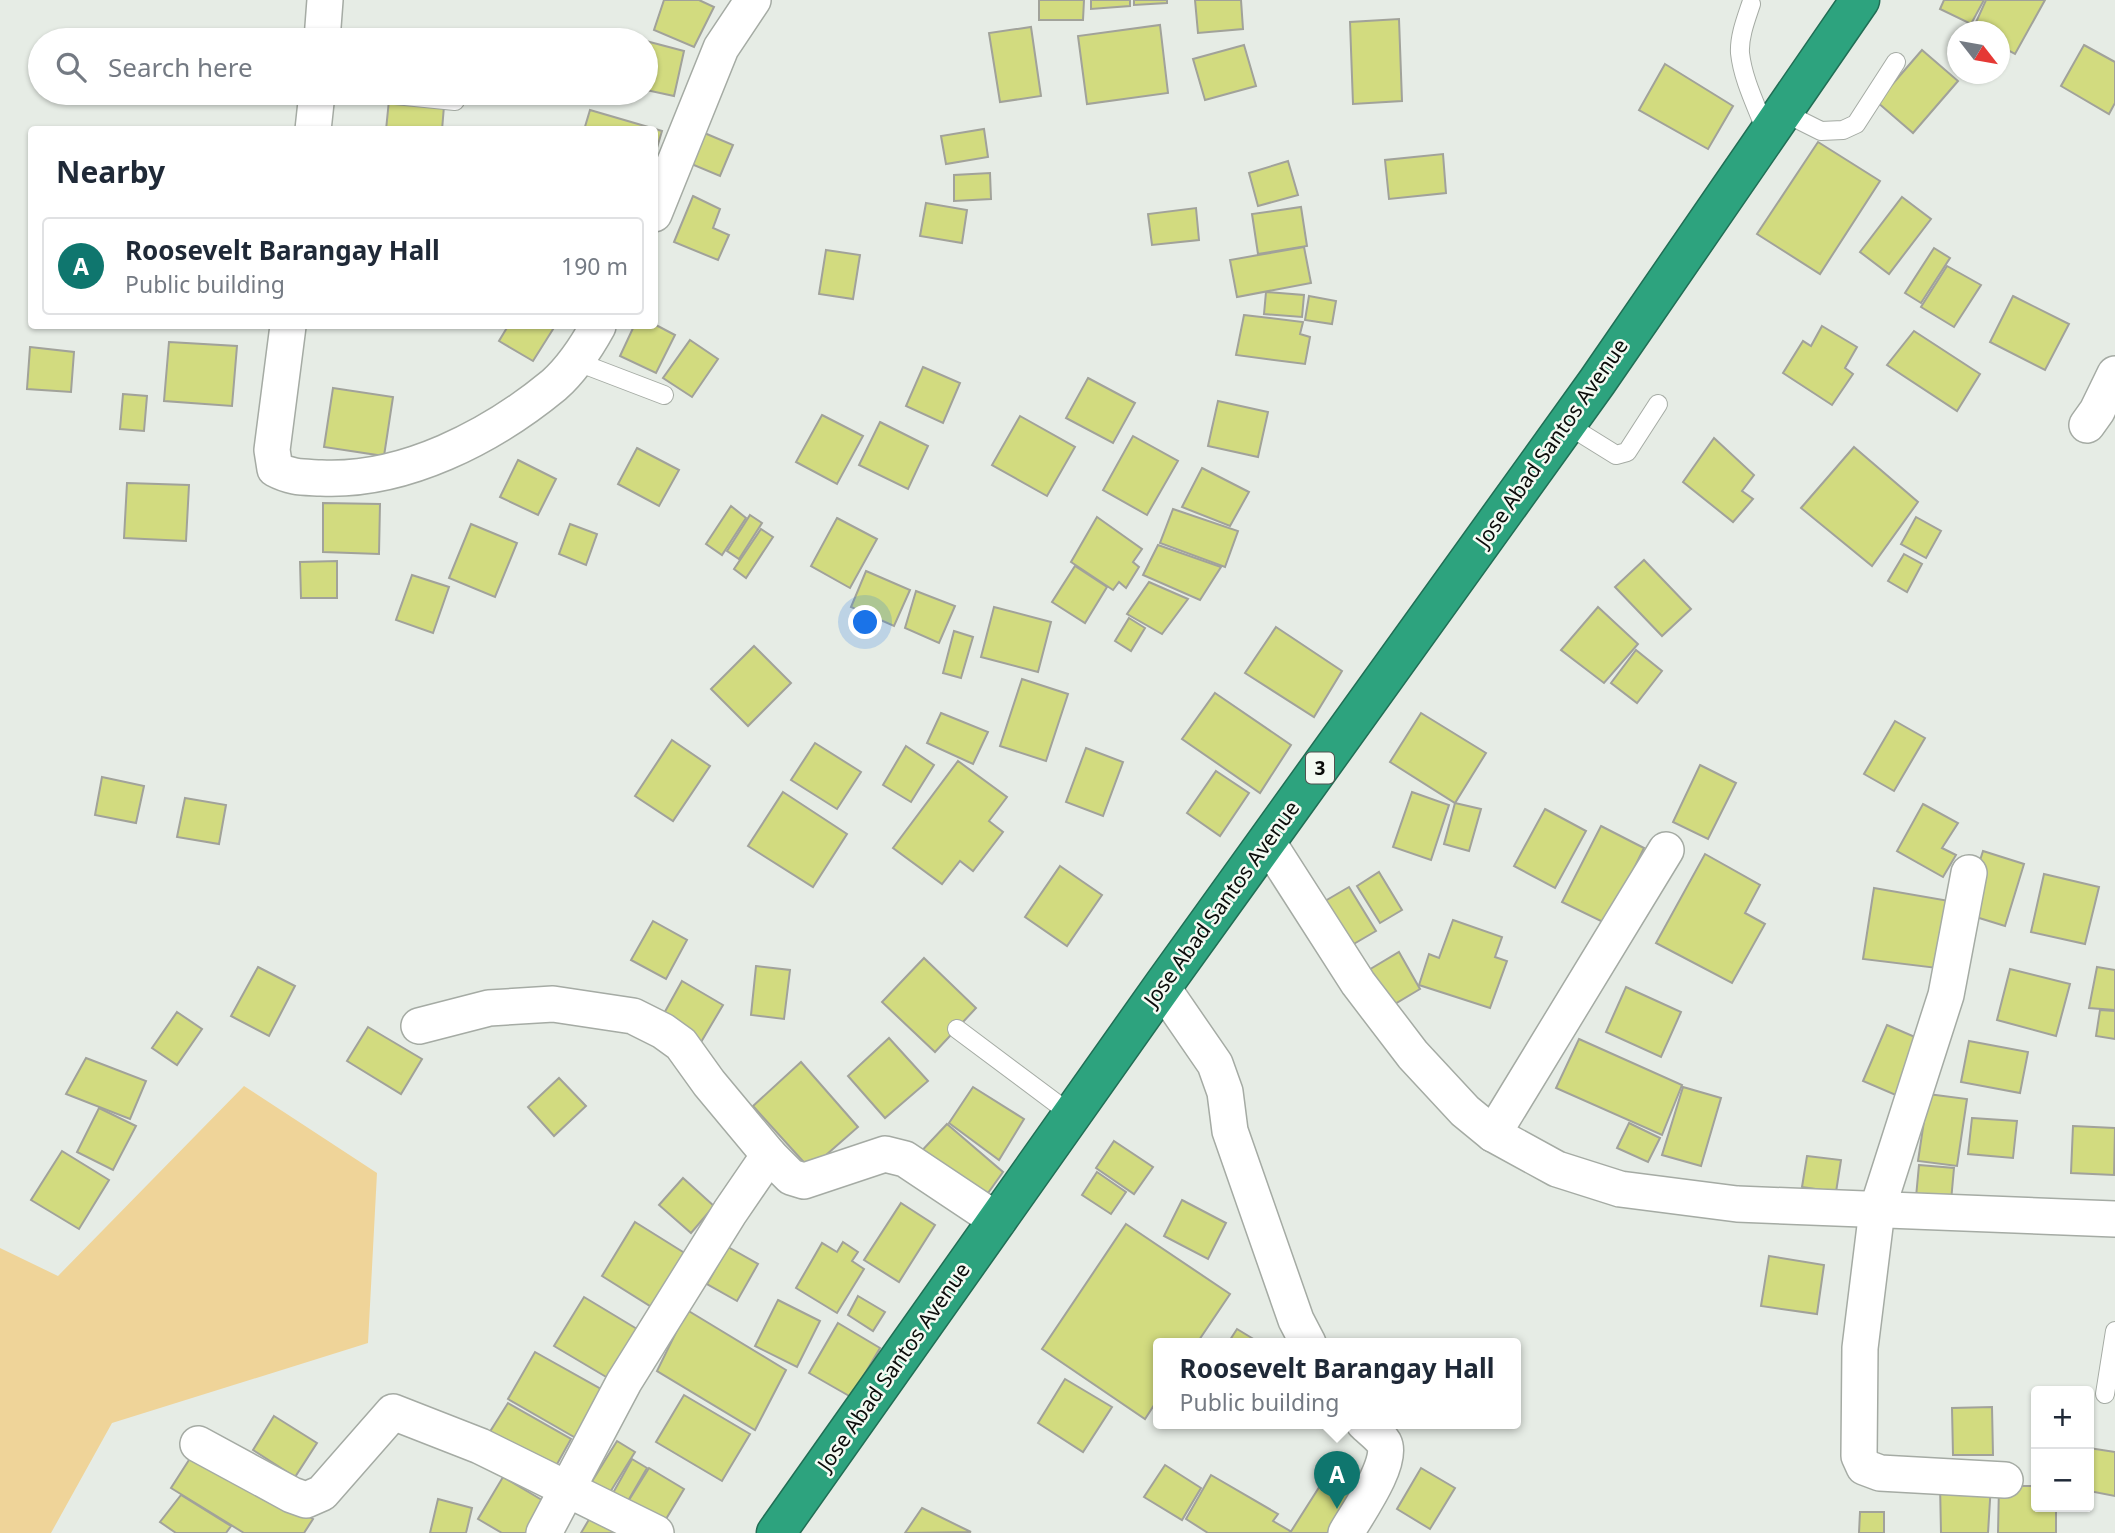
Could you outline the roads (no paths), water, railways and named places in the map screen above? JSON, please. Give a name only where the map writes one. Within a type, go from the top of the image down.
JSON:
[{"type":"highway","name":"Jose Abad Santos Avenue","points":[[776,1533],[1162,987],[1566,424],[1860,0]]},
{"type":"street","points":[[323,28],[325,0]]},
{"type":"street","points":[[658,204],[721,48],[753,0]]},
{"type":"street","points":[[313,126],[316,105]]},
{"type":"street","points":[[288,329],[272,450],[275,469],[290,477],[349,479],[411,464],[470,441],[521,410],[556,383],[587,346],[596,329]]},
{"type":"street","points":[[2087,425],[2115,374]]},
{"type":"street","points":[[1267,841],[1358,983],[1413,1055],[1465,1111],[1493,1133],[1557,1169],[1620,1189],[1737,1204],[2115,1219]]},
{"type":"street","points":[[1493,1133],[1666,850]]},
{"type":"street","points":[[1969,873],[1946,995],[1877,1210],[1860,1348],[1859,1456],[1864,1467],[1880,1473],[2005,1480]]},
{"type":"street","points":[[1162,987],[1215,1064],[1225,1092],[1230,1131],[1296,1320],[1305,1338]]},
{"type":"street","points":[[419,1026],[489,1008],[553,1004],[633,1016],[663,1031],[681,1044],[709,1083],[791,1178],[804,1181],[885,1154],[905,1158],[998,1221]]},
{"type":"street","points":[[544,1532],[624,1382],[730,1212],[769,1155]]},
{"type":"street","points":[[198,1444],[306,1500],[322,1493],[393,1412],[480,1446],[656,1533]]},
{"type":"street","points":[[1346,1533],[1378,1478],[1386,1458],[1384,1443],[1370,1429]]},
{"type":"lane","points":[[1751,4],[1742,31],[1740,52],[1746,76],[1775,123],[1821,131],[1843,130],[1856,124],[1896,62]]},
{"type":"lane","points":[[575,361],[664,396]]},
{"type":"lane","points":[[1566,424],[1616,455],[1626,452],[1658,404]]},
{"type":"lane","points":[[957,1029],[1072,1115]]},
{"type":"lane","points":[[2105,1394],[2115,1331]]},
{"type":"place","name":"Roosevelt Barangay Hall","points":[[1337,1509]]}]
